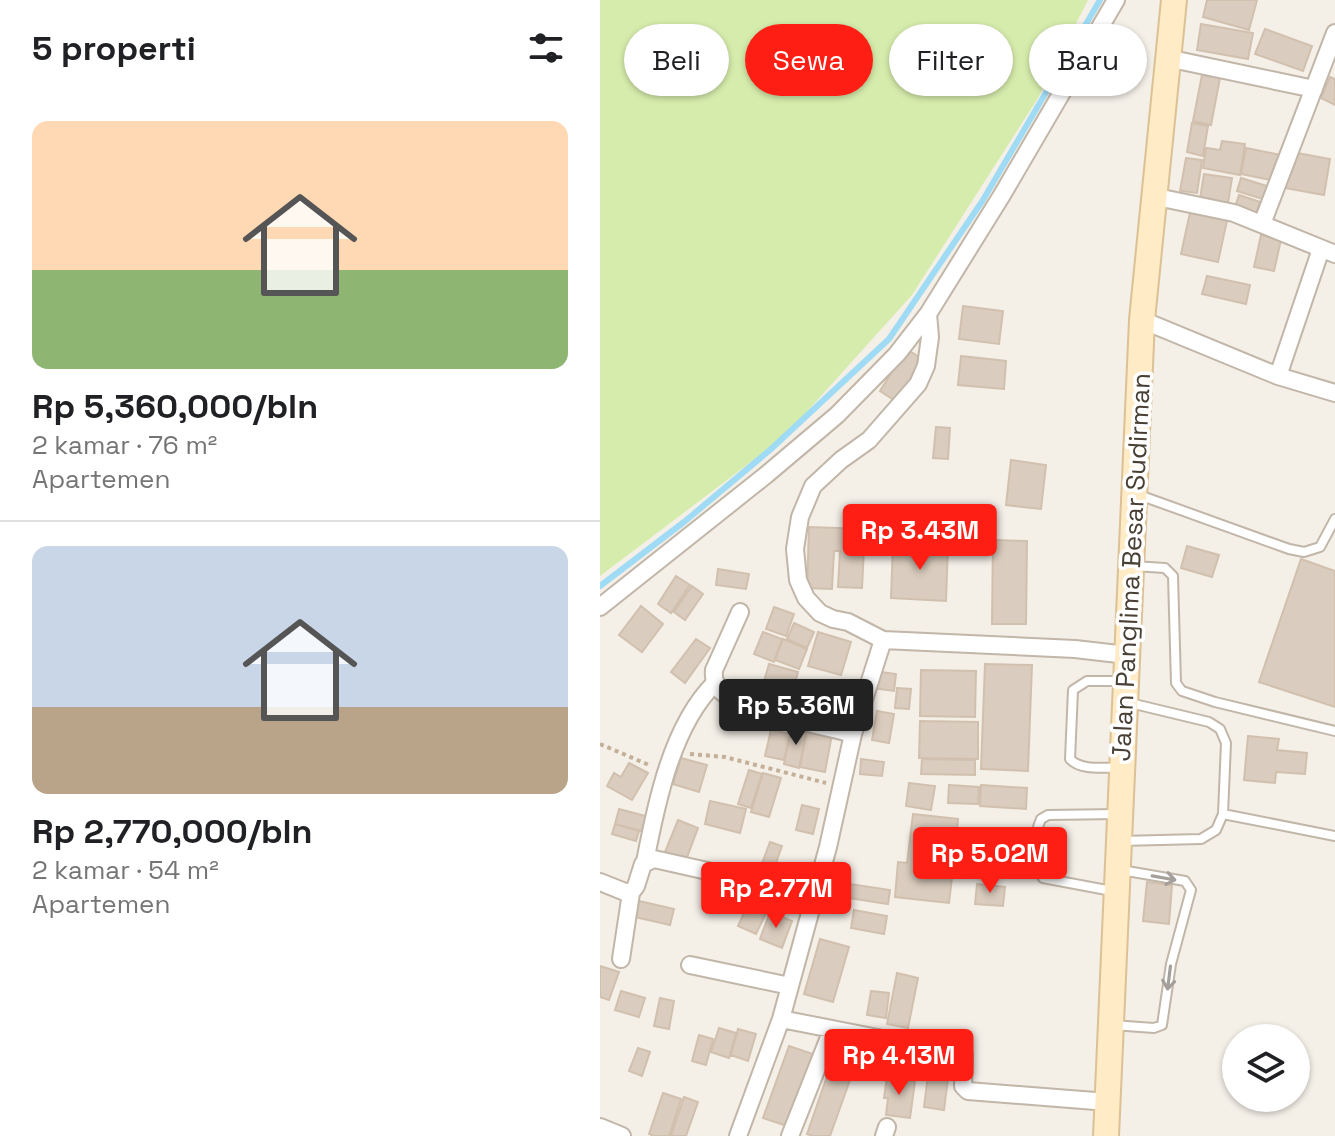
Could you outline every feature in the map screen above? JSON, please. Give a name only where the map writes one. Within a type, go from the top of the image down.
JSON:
[{"type":"main road","name":"Jalan Panglima Besar Sudirman","points":[[1106,1136],[1142,320],[1174,0]]},
{"type":"street","points":[[600,607],[837,415],[897,354],[928,314],[1010,182],[1116,0]]},
{"type":"street","points":[[1262,224],[1335,33]]},
{"type":"street","points":[[1167,58],[1314,89]]},
{"type":"street","points":[[1152,196],[1234,213],[1328,252],[1278,376]]},
{"type":"street","points":[[928,314],[930,337],[926,366],[918,384],[869,440],[813,486],[800,517],[795,549],[798,580],[806,598],[820,613],[848,622],[883,640],[1075,649],[1127,655]]},
{"type":"street","points":[[1142,320],[1278,376],[1335,393]]},
{"type":"street","points":[[740,612],[714,670],[715,683],[723,693],[736,701],[853,734]]},
{"type":"street","points":[[738,1136],[781,1019],[853,734],[883,640]]},
{"type":"street","points":[[621,959],[631,893],[645,862],[673,754],[686,721],[715,683]]},
{"type":"street","points":[[645,862],[654,859],[734,877],[811,907]]},
{"type":"street","points":[[600,882],[631,893]]},
{"type":"street","points":[[690,965],[790,986]]},
{"type":"street","points":[[781,1019],[964,1055],[963,1086],[968,1091],[1108,1102]]},
{"type":"street","points":[[790,1136],[832,1030]]},
{"type":"street","points":[[600,1128],[622,1136]]},
{"type":"lane","points":[[1134,493],[1304,552],[1320,547],[1335,519]]},
{"type":"lane","points":[[1130,566],[1165,568],[1173,576],[1176,683],[1182,691],[1335,731]]},
{"type":"lane","points":[[1119,841],[1201,839],[1216,830],[1223,814],[1226,743],[1220,729],[1209,722],[1087,681],[1073,690],[1070,759],[1075,764],[1086,766],[1122,768]]},
{"type":"lane","points":[[1111,1025],[1154,1028],[1162,1025],[1171,964],[1191,890],[1185,881],[1043,878],[1036,866],[1037,830],[1040,821],[1048,815],[1120,814]]},
{"type":"lane","points":[[1223,814],[1335,836]]},
{"type":"path","points":[[600,744],[653,766],[673,754],[725,757],[841,787]]},
{"type":"green space","points":[[600,0],[1088,0],[1076,24],[1029,24],[1029,96],[1039,96],[912,295],[784,437],[600,576]]},
{"type":"building","points":[[1207,0],[1257,0],[1249,30],[1203,17]]},
{"type":"building","points":[[1201,24],[1253,33],[1248,59],[1197,50]]},
{"type":"building","points":[[1265,29],[1312,46],[1303,71],[1255,54]]},
{"type":"building","points":[[1202,75],[1220,78],[1211,125],[1193,121]]},
{"type":"building","points":[[1330,77],[1335,79],[1335,105],[1321,98]]},
{"type":"building","points":[[1192,123],[1208,126],[1203,156],[1187,152]]},
{"type":"building","points":[[1222,141],[1245,144],[1240,175],[1203,168],[1206,148],[1220,150]]},
{"type":"building","points":[[1246,148],[1281,155],[1276,181],[1241,174]]},
{"type":"building","points":[[1292,152],[1330,159],[1324,195],[1285,188]]},
{"type":"building","points":[[1186,158],[1202,160],[1197,193],[1180,191]]},
{"type":"building","points":[[1204,174],[1232,178],[1228,203],[1200,199]]},
{"type":"building","points":[[1241,178],[1270,187],[1266,200],[1237,191]]},
{"type":"building","points":[[1239,195],[1260,202],[1256,214],[1235,207]]},
{"type":"building","points":[[1191,208],[1228,216],[1218,262],[1181,254]]},
{"type":"building","points":[[1261,235],[1281,240],[1274,271],[1254,267]]},
{"type":"building","points":[[1207,276],[1250,285],[1246,304],[1202,294]]},
{"type":"building","points":[[963,306],[1003,311],[999,344],[959,339]]},
{"type":"building","points":[[906,349],[923,359],[897,402],[880,391]]},
{"type":"building","points":[[961,356],[1006,361],[1004,389],[958,385]]},
{"type":"building","points":[[936,427],[950,428],[948,459],[933,458]]},
{"type":"building","points":[[1011,460],[1046,465],[1041,509],[1006,505]]},
{"type":"building","points":[[809,527],[865,529],[862,588],[838,587],[840,551],[834,551],[832,589],[807,588]]},
{"type":"building","points":[[993,540],[1027,541],[1026,624],[992,624]]},
{"type":"building","points":[[893,542],[948,545],[946,601],[891,598]]},
{"type":"building","points":[[1187,546],[1219,555],[1212,577],[1181,568]]},
{"type":"building","points":[[1301,559],[1335,571],[1335,707],[1259,682]]},
{"type":"building","points":[[718,569],[749,574],[746,589],[716,585]]},
{"type":"building","points":[[676,576],[690,585],[671,613],[658,604]]},
{"type":"building","points":[[692,586],[703,594],[685,620],[674,612]]},
{"type":"building","points":[[641,606],[663,624],[642,652],[619,635]]},
{"type":"building","points":[[774,607],[794,614],[786,636],[766,629]]},
{"type":"building","points":[[794,623],[814,632],[807,648],[787,639]]},
{"type":"building","points":[[763,632],[782,639],[774,662],[754,654]]},
{"type":"building","points":[[818,632],[851,642],[841,675],[808,666]]},
{"type":"building","points":[[696,639],[710,648],[685,683],[671,672]]},
{"type":"building","points":[[783,639],[807,649],[799,669],[775,660]]},
{"type":"building","points":[[769,664],[798,672],[787,711],[758,702]]},
{"type":"building","points":[[985,664],[1032,665],[1028,771],[981,769]]},
{"type":"building","points":[[921,670],[976,671],[975,717],[920,716]]},
{"type":"building","points":[[874,671],[896,674],[894,691],[871,688]]},
{"type":"building","points":[[833,681],[848,685],[840,715],[825,710]]},
{"type":"building","points":[[797,685],[820,692],[813,718],[789,712]]},
{"type":"building","points":[[897,688],[911,689],[909,709],[895,708]]},
{"type":"building","points":[[877,711],[894,714],[889,743],[872,740]]},
{"type":"building","points":[[920,721],[978,722],[978,759],[919,758]]},
{"type":"building","points":[[792,726],[807,729],[799,768],[784,764]]},
{"type":"building","points":[[807,729],[832,734],[825,772],[800,767]]},
{"type":"building","points":[[771,730],[790,734],[784,760],[765,756]]},
{"type":"building","points":[[1248,736],[1279,739],[1277,750],[1307,753],[1305,774],[1276,772],[1275,783],[1244,780]]},
{"type":"building","points":[[681,758],[707,765],[699,792],[673,784]]},
{"type":"building","points":[[861,759],[884,762],[882,776],[860,774]]},
{"type":"building","points":[[922,759],[975,760],[975,775],[921,774]]},
{"type":"building","points":[[629,763],[648,773],[632,800],[607,786],[614,773],[621,777]]},
{"type":"building","points":[[749,770],[762,774],[751,808],[738,804]]},
{"type":"building","points":[[763,773],[781,778],[769,817],[751,812]]},
{"type":"building","points":[[909,783],[935,786],[931,810],[906,806]]},
{"type":"building","points":[[949,785],[979,787],[978,804],[948,803]]},
{"type":"building","points":[[981,785],[1027,788],[1026,809],[980,806]]},
{"type":"building","points":[[710,801],[746,809],[740,833],[705,824]]},
{"type":"building","points":[[802,805],[819,809],[813,834],[796,830]]},
{"type":"building","points":[[619,809],[649,817],[645,832],[615,824]]},
{"type":"building","points":[[913,814],[958,819],[955,850],[966,852],[964,870],[953,869],[949,903],[895,897],[898,862],[907,863]]},
{"type":"building","points":[[678,820],[698,828],[686,860],[665,852]]},
{"type":"building","points":[[615,824],[639,831],[636,841],[612,834]]},
{"type":"building","points":[[770,842],[782,846],[773,871],[761,866]]},
{"type":"building","points":[[1147,882],[1172,885],[1169,924],[1143,921]]},
{"type":"building","points":[[843,883],[890,890],[888,904],[842,897]]},
{"type":"building","points":[[977,884],[1005,887],[1003,906],[975,904]]},
{"type":"building","points":[[639,901],[674,909],[670,925],[635,917]]},
{"type":"building","points":[[749,902],[767,911],[756,934],[738,926]]},
{"type":"building","points":[[854,910],[887,916],[884,934],[851,928]]},
{"type":"building","points":[[770,912],[792,921],[782,948],[760,939]]},
{"type":"building","points":[[820,939],[849,947],[833,1002],[804,994]]},
{"type":"building","points":[[600,966],[619,972],[609,1000],[600,997]]},
{"type":"building","points":[[897,973],[918,978],[908,1028],[887,1024]]},
{"type":"building","points":[[621,991],[645,998],[639,1017],[615,1010]]},
{"type":"building","points":[[871,991],[889,993],[886,1018],[867,1015]]},
{"type":"building","points":[[660,998],[674,1001],[669,1029],[654,1026]]},
{"type":"building","points":[[719,1028],[736,1033],[729,1058],[711,1052]]},
{"type":"building","points":[[738,1029],[756,1034],[748,1061],[731,1055]]},
{"type":"building","points":[[699,1035],[713,1039],[706,1065],[692,1061]]},
{"type":"building","points":[[789,1046],[813,1054],[787,1126],[763,1118]]},
{"type":"building","points":[[638,1048],[650,1052],[642,1076],[629,1071]]},
{"type":"building","points":[[928,1052],[951,1055],[949,1075],[925,1072]]},
{"type":"building","points":[[833,1059],[855,1066],[830,1136],[813,1136],[807,1134]]},
{"type":"building","points":[[928,1075],[948,1078],[944,1110],[924,1107]]},
{"type":"building","points":[[887,1077],[915,1081],[910,1118],[886,1115],[888,1098],[884,1098]]},
{"type":"building","points":[[663,1093],[681,1099],[669,1136],[654,1136],[649,1134]]},
{"type":"building","points":[[684,1097],[698,1102],[686,1136],[671,1136]]},
{"type":"waterway","points":[[600,586],[684,522],[770,450],[889,339],[983,200],[1100,0]]}]
